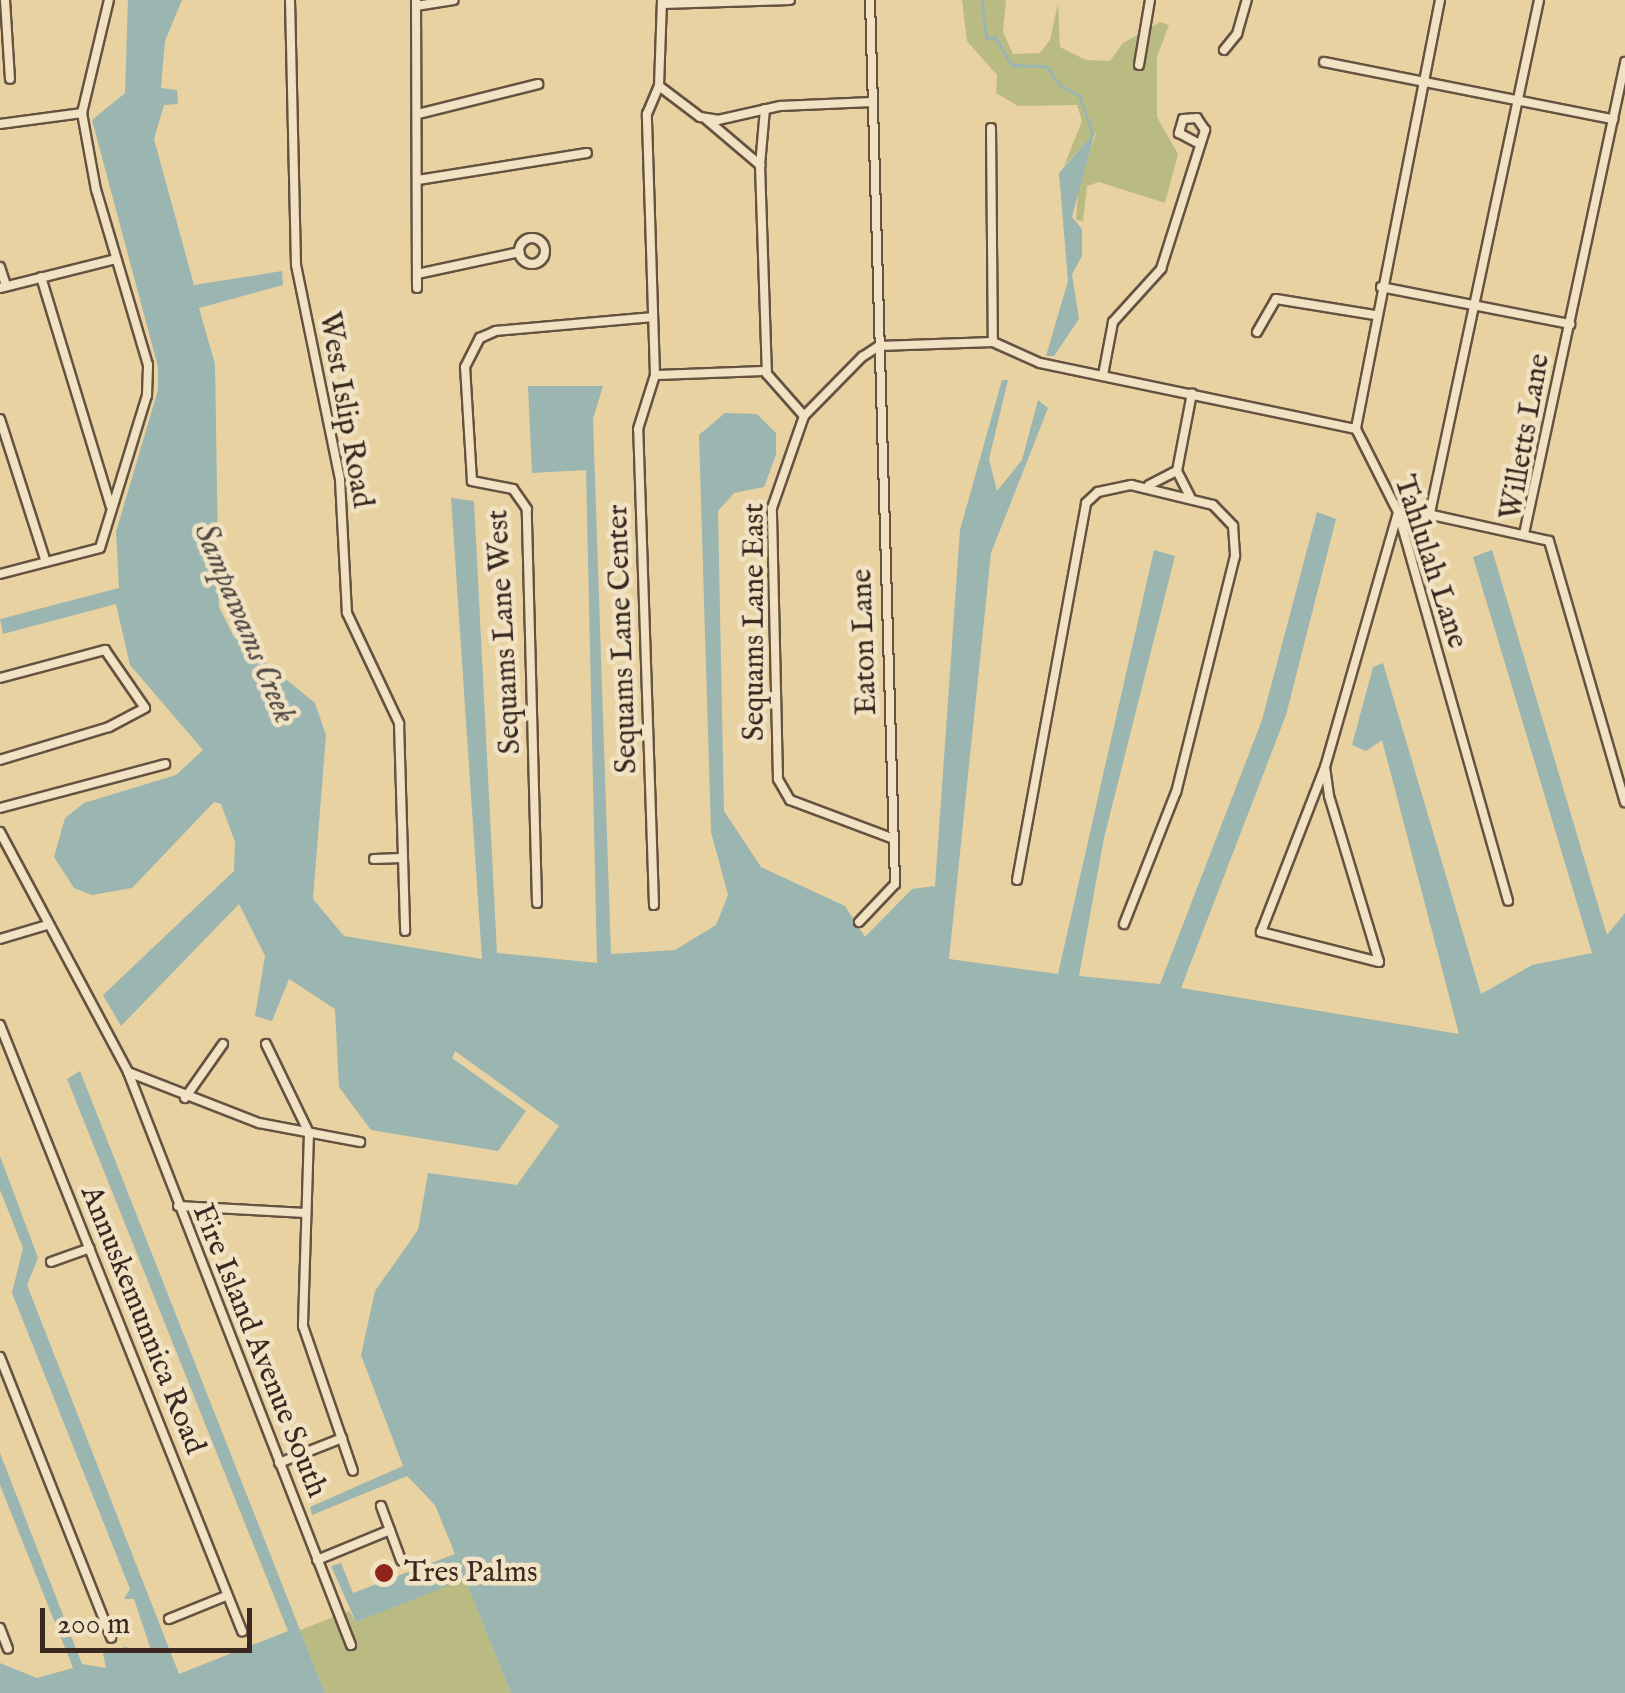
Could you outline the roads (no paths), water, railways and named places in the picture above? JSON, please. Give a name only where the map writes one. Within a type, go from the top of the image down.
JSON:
[{"type":"street","points":[[5,0],[10,79]]},
{"type":"street","points":[[0,574],[100,548],[150,378],[116,259],[82,113],[109,0]]},
{"type":"street","points":[[416,288],[416,3],[454,0]]},
{"type":"street","points":[[766,371],[655,374],[647,114],[659,86],[662,2],[790,0]]},
{"type":"street","name":"Eaton Lane","points":[[859,922],[896,884],[870,0]]},
{"type":"street","points":[[1139,64],[1150,0]]},
{"type":"street","points":[[1224,50],[1237,34],[1247,0]]},
{"type":"street","points":[[765,109],[760,164],[766,371],[804,416],[879,346],[993,342],[1040,363],[1356,429],[1375,315],[1440,0]]},
{"type":"street","points":[[1430,514],[1540,0]]},
{"type":"street","name":"West Islip Road","points":[[290,2],[296,265],[340,480],[347,613],[400,723],[405,932]]},
{"type":"street","points":[[1324,62],[1613,120]]},
{"type":"street","name":"Willetts Lane","points":[[1625,62],[1524,534],[1549,540],[1625,802]]},
{"type":"street","points":[[418,114],[538,84]]},
{"type":"street","points":[[659,86],[760,164]]},
{"type":"street","points":[[706,119],[765,109],[872,102]]},
{"type":"street","points":[[0,124],[82,113]]},
{"type":"street","points":[[991,128],[993,342]]},
{"type":"street","points":[[1103,375],[1113,322],[1161,270],[1196,142]]},
{"type":"street","points":[[418,180],[587,153]]},
{"type":"street","points":[[417,274],[520,252]]},
{"type":"street","points":[[0,267],[3,287],[116,259]]},
{"type":"street","points":[[41,278],[112,510]]},
{"type":"street","points":[[1381,287],[1570,324]]},
{"type":"street","points":[[1257,332],[1276,299],[1375,315]]},
{"type":"street","name":"Sequams Lane West","points":[[538,904],[527,509],[512,488],[472,482],[465,368],[480,338],[496,331],[652,316]]},
{"type":"street","name":"Sequams Lane Center","points":[[654,905],[638,429],[655,374]]},
{"type":"street","points":[[1190,497],[1177,470],[1192,393]]},
{"type":"street","name":"Sequams Lane East","points":[[804,416],[771,521],[778,780],[790,800],[894,840]]},
{"type":"street","points":[[0,419],[46,562]]},
{"type":"street","name":"Tahlulah Lane","points":[[1356,429],[1398,512],[1508,901]]},
{"type":"street","points":[[1018,880],[1080,517],[1098,492],[1146,486],[1177,470]]},
{"type":"street","points":[[1124,924],[1176,792],[1236,556],[1226,515],[1190,497],[1146,486]]},
{"type":"street","points":[[1325,767],[1329,796],[1379,962],[1261,932],[1325,767],[1398,512],[1430,514],[1524,534]]},
{"type":"street","points":[[0,678],[105,650],[145,708],[109,727],[0,760]]},
{"type":"street","points":[[0,808],[104,775],[165,764]]},
{"type":"street","name":"Fire Island Avenue South","points":[[0,832],[128,1072],[351,1645]]},
{"type":"street","points":[[374,859],[402,858]]},
{"type":"street","points":[[0,939],[47,925]]},
{"type":"street","name":"Annuskemunnica Road","points":[[0,1025],[242,1631]]},
{"type":"street","points":[[185,1098],[223,1044]]},
{"type":"street","points":[[266,1044],[309,1132],[303,1326],[353,1471]]},
{"type":"street","points":[[128,1072],[185,1098],[360,1142]]},
{"type":"street","points":[[178,1206],[306,1213]]},
{"type":"street","points":[[52,1262],[90,1248]]},
{"type":"street","points":[[0,1357],[111,1638]]},
{"type":"street","points":[[279,1463],[342,1438]]},
{"type":"street","points":[[381,1506],[402,1560]]},
{"type":"street","points":[[317,1560],[390,1530]]},
{"type":"street","points":[[168,1619],[226,1596]]},
{"type":"street","points":[[0,1628],[8,1649]]},
{"type":"water","points":[[128,0],[182,0],[165,41],[161,88],[177,90],[178,104],[164,105],[154,139],[194,285],[282,271],[283,285],[199,308],[215,364],[219,607],[234,637],[315,703],[326,735],[313,899],[344,936],[482,959],[451,498],[474,501],[497,953],[597,963],[586,470],[532,473],[528,386],[603,386],[593,419],[611,954],[675,950],[716,925],[728,895],[711,832],[699,435],[725,413],[757,414],[776,433],[776,455],[764,487],[734,493],[718,511],[724,811],[761,867],[845,906],[865,937],[912,889],[935,886],[960,530],[1002,380],[1008,380],[989,459],[997,491],[1022,460],[1038,400],[1048,408],[991,553],[949,959],[1058,974],[1154,550],[1175,556],[1104,838],[1079,976],[1160,984],[1262,720],[1317,512],[1336,519],[1286,715],[1181,988],[1459,1034],[1382,740],[1366,751],[1352,745],[1373,667],[1383,663],[1481,994],[1532,965],[1592,953],[1473,557],[1492,550],[1607,935],[1625,913],[1625,1693],[511,1693],[465,1579],[356,1622],[331,1566],[341,1563],[353,1593],[455,1554],[435,1505],[407,1476],[312,1515],[310,1507],[403,1466],[361,1355],[375,1291],[418,1230],[428,1173],[517,1185],[559,1126],[455,1051],[452,1058],[526,1111],[498,1151],[371,1130],[339,1087],[335,1009],[289,979],[272,1021],[255,1016],[265,956],[239,904],[121,1026],[103,995],[234,871],[235,842],[221,804],[214,802],[132,888],[92,895],[74,888],[54,857],[65,818],[84,803],[176,775],[203,750],[130,665],[116,604],[3,634],[0,619],[119,588],[116,532],[158,390],[158,367],[92,120],[125,93]]},
{"type":"water","points":[[1095,132],[1072,217],[1082,229],[1082,256],[1072,274],[1079,319],[1054,356],[1046,356],[1068,281],[1059,173]]},
{"type":"water","points":[[80,1071],[325,1693],[0,1693],[0,1663],[37,1678],[73,1668],[0,1485],[0,1453],[82,1664],[106,1668],[103,1654],[125,1647],[152,1653],[134,1599],[124,1599],[130,1589],[12,1293],[23,1248],[0,1190],[0,1156],[38,1258],[27,1285],[179,1674],[288,1631],[67,1079]]},
{"type":"waterway","points":[[982,0],[987,38],[995,37],[1012,65],[1046,66],[1060,85],[1080,96],[1093,135]]},
{"type":"place","name":"Tres Palms","points":[[384,1573]]},
{"type":"water label","name":"Sampawams Creek","points":[[243,624]]}]
